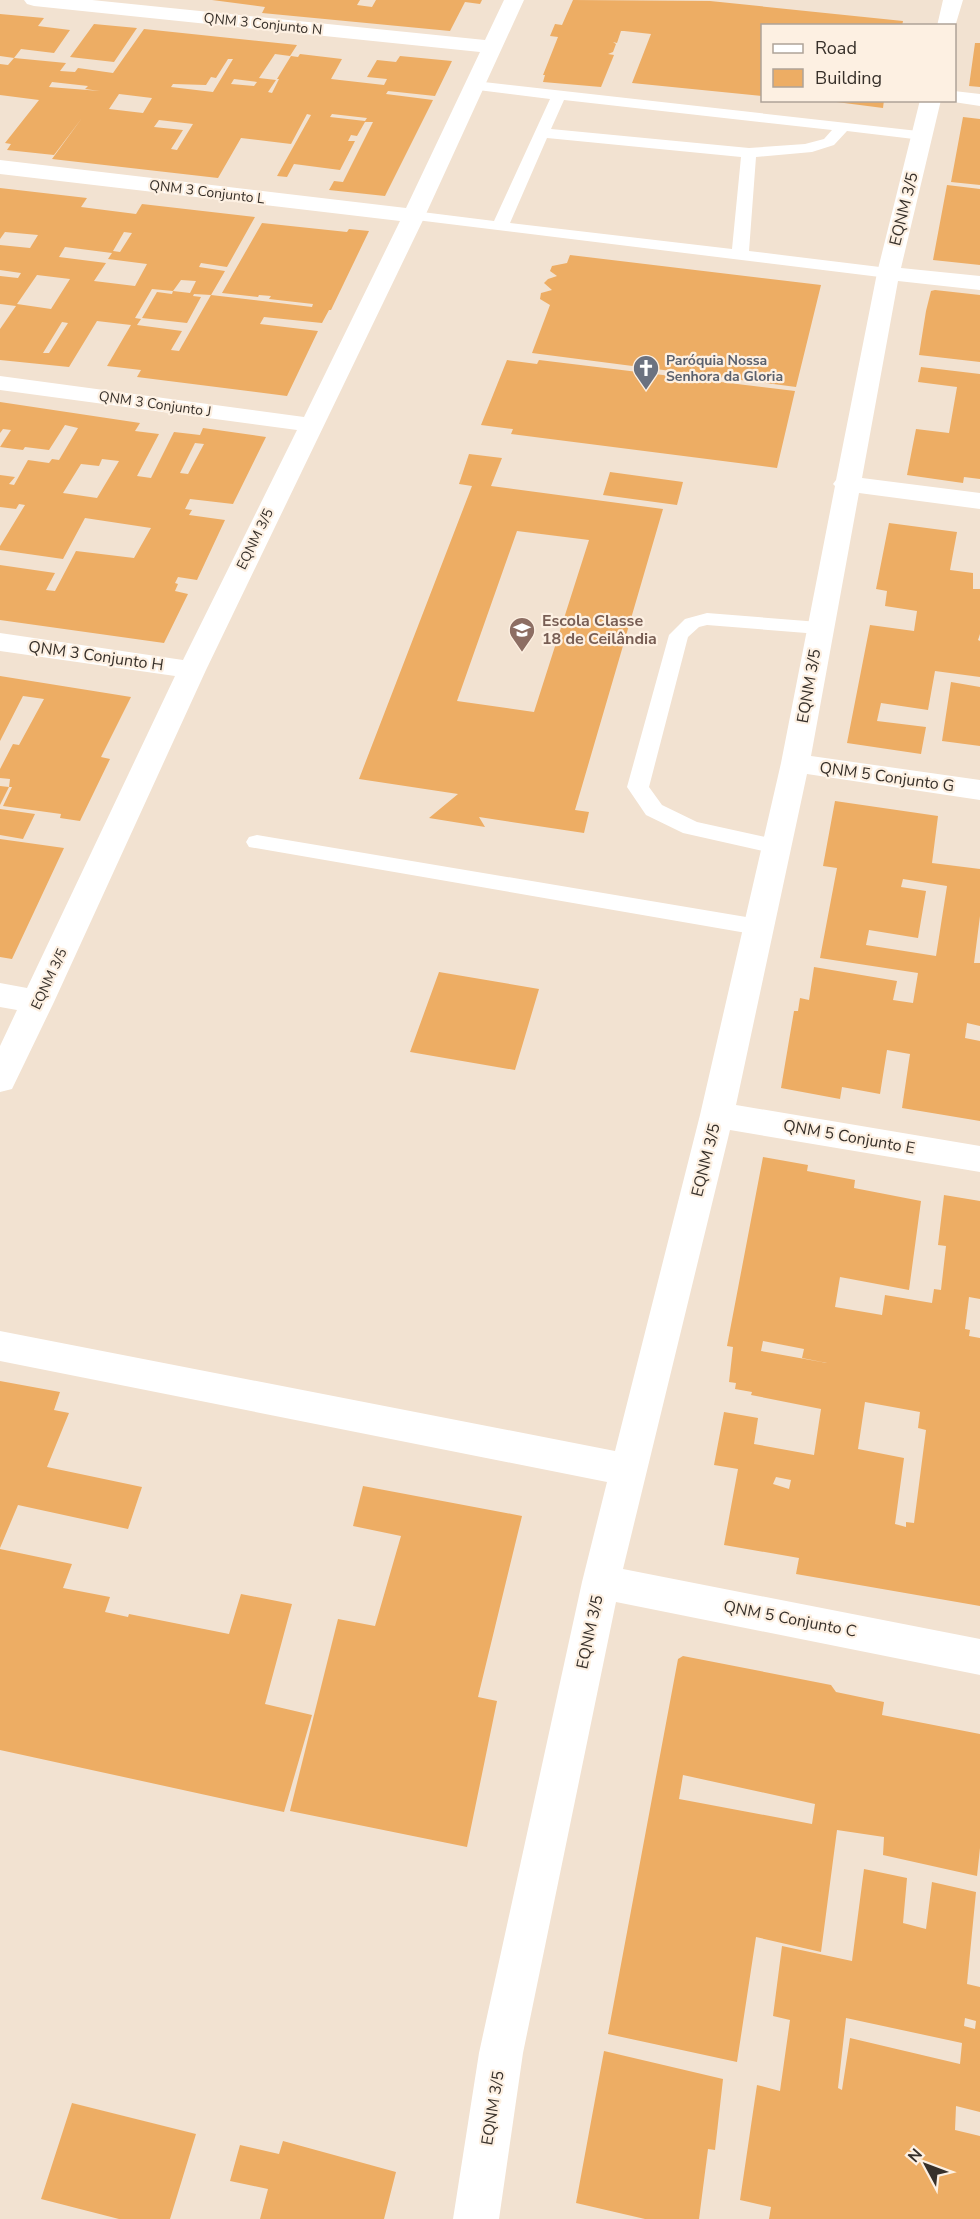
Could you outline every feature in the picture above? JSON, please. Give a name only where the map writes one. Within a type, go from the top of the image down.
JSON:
[{"type":"street","name":"QNM 3 Conjunto N","points":[[33,0],[493,47]]},
{"type":"street","name":"EQNM 3/5","points":[[0,1080],[192,670],[414,216],[514,0]]},
{"type":"street","points":[[947,24],[953,0]]},
{"type":"street","points":[[956,97],[980,100]]},
{"type":"street","name":"EQNM 3/5","points":[[476,2219],[501,2054],[601,1582],[717,1115],[795,763],[846,484],[888,273],[930,102]]},
{"type":"street","name":"QNM 3 Conjunto L","points":[[0,167],[414,216]]},
{"type":"street","points":[[888,273],[980,283]]},
{"type":"street","name":"QNM 3 Conjunto J","points":[[0,383],[311,424]]},
{"type":"street","points":[[846,484],[980,501]]},
{"type":"street","name":"QNM 3 Conjunto H","points":[[0,642],[192,670]]},
{"type":"street","name":"QNM 5 Conjunto G","points":[[795,763],[980,790]]},
{"type":"street","points":[[0,995],[38,1002]]},
{"type":"street","name":"QNM 5 Conjunto E","points":[[717,1115],[980,1159]]},
{"type":"street","points":[[0,1346],[629,1470]]},
{"type":"street","name":"QNM 5 Conjunto C","points":[[601,1582],[980,1657]]},
{"type":"lane","points":[[474,86],[922,135]]},
{"type":"lane","points":[[500,226],[559,95]]},
{"type":"lane","points":[[542,133],[749,153],[806,148],[829,142],[844,126]]},
{"type":"lane","points":[[740,255],[749,153]]},
{"type":"lane","points":[[414,216],[888,273]]},
{"type":"lane","points":[[776,846],[691,828],[654,810],[638,787],[679,635],[692,623],[707,619],[819,628]]},
{"type":"lane","points":[[257,842],[758,927]]},
{"type":"building","points":[[212,0],[360,0],[357,5],[372,7],[376,0],[482,0],[480,4],[465,2],[450,31],[262,13],[265,7]]},
{"type":"building","points":[[573,0],[710,1],[903,21],[902,24],[761,24],[761,96],[632,83],[651,34],[624,31],[621,31],[617,43],[613,42],[616,44],[613,52],[608,54],[614,55],[601,87],[543,82],[545,75],[543,75],[558,37],[550,36],[555,24],[562,25]]},
{"type":"building","points":[[0,14],[44,18],[38,26],[70,30],[54,53],[21,49],[14,58],[0,56]]},
{"type":"building","points":[[94,24],[137,28],[114,62],[70,57]]},
{"type":"building","points":[[144,29],[297,45],[290,56],[275,54],[259,78],[276,80],[268,92],[272,93],[279,79],[277,79],[291,56],[298,57],[300,54],[342,59],[331,79],[384,85],[387,79],[367,77],[377,60],[396,62],[400,56],[452,61],[435,96],[388,91],[386,94],[433,100],[385,196],[329,190],[334,181],[343,182],[373,122],[365,122],[357,136],[351,135],[348,141],[355,141],[340,170],[294,164],[287,177],[277,176],[311,115],[307,114],[291,144],[241,138],[218,178],[52,159],[82,118],[54,155],[7,150],[11,144],[5,143],[39,100],[0,95],[0,64],[8,65],[14,58],[66,63],[60,71],[75,72],[78,68],[113,73]],"holes":[[[228,59],[233,59],[213,92],[171,87],[173,84],[206,85],[211,77],[216,78]],[[234,79],[257,82],[254,86],[231,84]],[[52,82],[88,86],[85,89],[100,91],[49,87]],[[119,94],[152,98],[143,113],[109,109]],[[332,114],[367,118],[365,121],[330,117]],[[159,120],[193,124],[177,150],[171,149],[183,130],[154,127]]]},
{"type":"building","points":[[975,43],[980,43],[980,87],[969,86]]},
{"type":"building","points":[[836,102],[884,102],[883,108]]},
{"type":"building","points":[[963,117],[980,119],[980,185],[951,182]]},
{"type":"building","points":[[947,185],[980,189],[980,265],[933,260]]},
{"type":"building","points":[[0,188],[87,198],[81,207],[136,214],[142,204],[255,217],[227,267],[201,263],[199,267],[225,271],[211,295],[312,307],[313,304],[269,299],[271,296],[222,293],[262,223],[347,232],[349,229],[369,231],[331,310],[322,323],[264,317],[260,324],[318,331],[287,396],[137,377],[141,370],[107,366],[131,325],[97,321],[69,367],[0,360],[0,329],[16,306],[0,304],[0,276],[18,278],[21,273],[0,270],[0,245],[30,248],[38,235],[5,232],[0,239]],"holes":[[[124,232],[132,233],[120,252],[113,251]],[[65,247],[112,253],[108,259],[147,264],[135,286],[94,281],[106,263],[59,257]],[[37,275],[70,279],[51,309],[17,304]],[[181,280],[196,281],[190,293],[173,291]],[[152,289],[173,291],[172,294],[157,292],[142,318],[187,323],[201,297],[193,296],[194,294],[211,295],[179,351],[171,350],[182,331],[137,325],[141,319],[135,318]],[[62,322],[68,323],[49,353],[43,353]]]},
{"type":"building","points":[[570,255],[821,285],[796,387],[532,353],[550,305],[540,299],[541,293],[552,290],[544,283],[557,276],[550,271],[552,266],[567,263]]},
{"type":"building","points":[[931,291],[980,295],[980,362],[919,355],[926,311]]},
{"type":"building","points":[[507,360],[537,364],[539,360],[795,391],[777,468],[511,434],[513,429],[481,425]]},
{"type":"building","points":[[921,367],[980,374],[980,479],[964,477],[963,483],[907,475],[916,429],[949,433],[957,387],[918,382]]},
{"type":"building","points":[[0,402],[140,423],[135,431],[159,434],[137,476],[151,478],[174,432],[200,435],[203,428],[266,437],[233,504],[190,499],[185,509],[192,510],[189,515],[225,520],[197,580],[178,577],[175,583],[178,584],[175,591],[188,594],[164,643],[0,620],[0,565],[55,573],[46,590],[55,591],[76,551],[134,558],[151,528],[85,518],[63,559],[0,550],[0,546],[25,505],[19,504],[16,509],[0,507],[0,475],[15,477],[9,484],[14,485],[28,460],[49,463],[52,459],[59,460],[78,428],[65,425],[49,450],[0,447],[11,430],[3,429],[0,433]],"holes":[[[195,443],[204,444],[188,474],[180,473]],[[102,459],[119,461],[97,498],[63,493],[81,464],[99,466]]]},
{"type":"building","points":[[469,454],[502,458],[491,486],[663,509],[575,810],[589,812],[584,833],[479,817],[485,827],[429,818],[458,794],[359,779],[472,486],[459,484]],"holes":[[[517,531],[589,540],[534,712],[457,701]]]},
{"type":"building","points":[[610,472],[683,482],[677,505],[603,495]]},
{"type":"building","points":[[889,523],[957,532],[950,570],[973,573],[973,589],[980,589],[978,640],[980,641],[980,677],[935,671],[928,710],[881,703],[877,721],[926,727],[921,754],[847,743],[870,625],[914,631],[917,611],[885,606],[887,591],[876,589]]},
{"type":"building","points":[[0,676],[131,697],[101,757],[110,759],[80,821],[60,818],[61,814],[3,806],[12,787],[9,787],[10,779],[0,778],[0,769],[13,744],[19,745],[44,699],[23,696],[0,741]]},
{"type":"building","points":[[951,682],[980,687],[980,746],[942,741]]},
{"type":"building","points":[[0,786],[9,787],[0,805]]},
{"type":"building","points":[[835,801],[938,816],[932,863],[980,869],[980,916],[974,963],[980,963],[980,1026],[967,1023],[965,1038],[980,1041],[980,1121],[902,1108],[910,1054],[887,1050],[880,1094],[842,1087],[840,1099],[781,1088],[794,1011],[798,1011],[800,998],[809,1000],[814,967],[897,981],[893,1000],[913,1003],[918,973],[820,958],[837,868],[823,866]],"holes":[[[903,879],[947,886],[936,956],[866,945],[869,930],[918,938],[926,891],[901,887]]]},
{"type":"building","points":[[0,809],[35,814],[23,839],[0,835]]},
{"type":"building","points":[[0,839],[64,848],[12,959],[0,957]]},
{"type":"building","points":[[439,972],[539,989],[515,1070],[410,1052]]},
{"type":"building","points":[[763,1157],[808,1165],[807,1171],[855,1180],[854,1188],[921,1201],[909,1290],[840,1277],[835,1307],[882,1315],[885,1295],[932,1303],[934,1289],[941,1290],[946,1246],[938,1245],[944,1195],[980,1201],[980,1299],[969,1297],[965,1329],[970,1330],[969,1336],[980,1338],[980,1606],[796,1574],[799,1558],[724,1545],[738,1469],[714,1465],[724,1412],[758,1418],[754,1444],[814,1455],[821,1409],[751,1395],[752,1392],[735,1389],[736,1383],[729,1382],[733,1347],[727,1346]],"holes":[[[763,1341],[804,1349],[802,1358],[827,1363],[761,1351]],[[865,1402],[920,1412],[918,1428],[926,1430],[914,1523],[906,1522],[906,1527],[895,1524],[904,1458],[858,1449]],[[776,1477],[791,1480],[789,1489],[773,1484]]]},
{"type":"building","points":[[0,1381],[60,1392],[54,1410],[69,1413],[47,1467],[142,1487],[128,1529],[18,1505],[0,1548]]},
{"type":"building","points":[[363,1486],[522,1516],[478,1697],[497,1701],[467,1847],[290,1811],[338,1619],[375,1626],[401,1536],[353,1526]]},
{"type":"building","points":[[0,1549],[72,1564],[63,1588],[110,1597],[105,1612],[128,1617],[129,1614],[229,1634],[241,1594],[292,1604],[265,1704],[312,1715],[284,1812],[0,1750]]},
{"type":"building","points":[[683,1656],[831,1685],[836,1692],[884,1702],[882,1715],[980,1734],[980,1848],[977,1876],[883,1855],[884,1837],[837,1830],[821,1952],[756,1937],[737,2062],[608,2034],[678,1659]],"holes":[[[683,1775],[815,1804],[812,1824],[679,1799]]]},
{"type":"building","points":[[864,1869],[907,1878],[903,1923],[926,1929],[932,1882],[976,1892],[967,1984],[980,1987],[980,2112],[956,2106],[955,2130],[980,2136],[980,2219],[769,2219],[771,2207],[740,2200],[757,2085],[780,2091],[790,2020],[773,2016],[782,1946],[852,1961]],"holes":[[[846,2018],[962,2043],[960,2064],[850,2038],[842,2090],[838,2088]],[[965,2018],[976,2021],[975,2029],[964,2026]]]},
{"type":"building","points":[[604,2051],[723,2079],[715,2150],[708,2149],[699,2219],[645,2219],[576,2203]]},
{"type":"building","points":[[72,2103],[196,2134],[170,2219],[119,2219],[41,2199]]},
{"type":"building","points":[[283,2141],[396,2172],[384,2219],[260,2219],[268,2189],[230,2181],[240,2145],[279,2154]]},
{"type":"place","name":"Paróquia Nossa Senhora da Gloria","points":[[646,391]]},
{"type":"place","name":"Escola Classe 18 de Ceilândia","points":[[522,653]]}]
